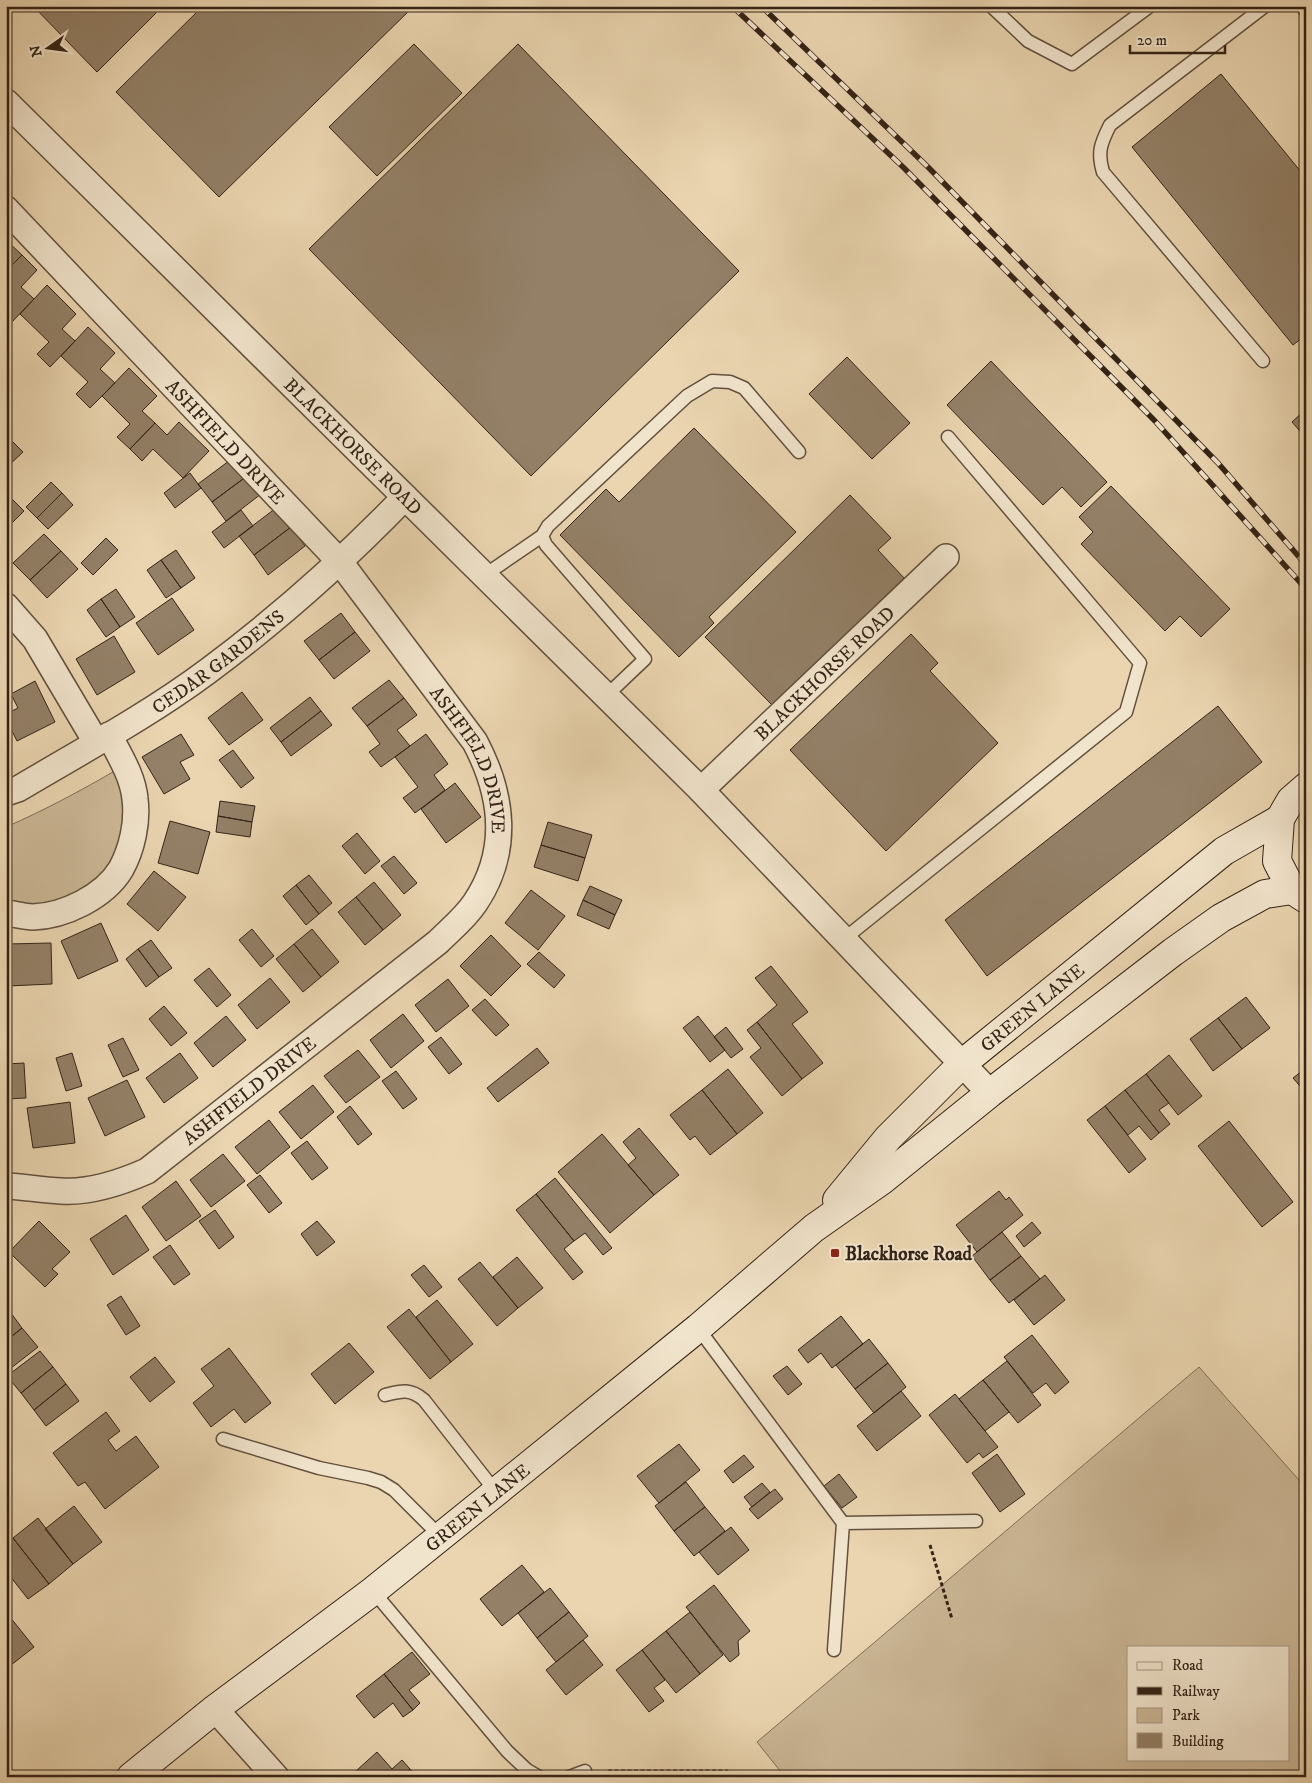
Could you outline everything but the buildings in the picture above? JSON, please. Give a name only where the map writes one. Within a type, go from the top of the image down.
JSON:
[{"type":"street","name":"BLACKHORSE ROAD","points":[[6,102],[701,790],[990,1093]]},
{"type":"street","name":"ASHFIELD DRIVE","points":[[6,209],[340,562],[475,742],[486,762],[498,806],[499,835],[488,880],[459,922],[438,942],[147,1171],[124,1181],[62,1191],[6,1186]]},
{"type":"street","name":"CEDAR GARDENS","points":[[6,793],[18,789],[103,739],[208,671],[259,631],[340,562],[405,498]]},
{"type":"street","name":"BLACKHORSE ROAD","points":[[701,790],[946,557]]},
{"type":"street","points":[[6,606],[34,638],[129,775],[135,798],[135,822],[132,840],[120,870],[101,891],[78,906],[56,914],[32,917],[6,913]]},
{"type":"street","name":"GREEN LANE","points":[[1299,894],[1278,860],[1280,819],[1291,800],[1306,787]]},
{"type":"street","name":"GREEN LANE","points":[[814,1228],[888,1138],[963,1063],[1224,851],[1280,819]]},
{"type":"street","name":"GREEN LANE","points":[[131,1777],[215,1709],[373,1591],[698,1328],[814,1228],[881,1180],[1165,958],[1221,918],[1265,894],[1299,894]]},
{"type":"street","points":[[215,1709],[276,1777]]},
{"type":"lane","points":[[991,6],[1028,41],[1072,64],[1150,6]]},
{"type":"lane","points":[[1263,361],[1103,172],[1099,159],[1102,141],[1110,125],[1265,6]]},
{"type":"lane","points":[[1302,6],[1306,10]]},
{"type":"lane","points":[[485,575],[542,536],[548,526],[687,396],[712,381],[730,382],[744,388],[800,452]]},
{"type":"lane","points":[[844,939],[1126,712],[1140,663],[948,437]]},
{"type":"lane","points":[[542,536],[546,545],[646,659],[606,696]]},
{"type":"lane","points":[[698,1328],[843,1523],[834,1650]]},
{"type":"lane","points":[[385,1395],[406,1391],[415,1392],[424,1400],[496,1492]]},
{"type":"lane","points":[[223,1439],[319,1468],[381,1482],[394,1490],[440,1536]]},
{"type":"lane","points":[[843,1523],[976,1521]]},
{"type":"lane","points":[[373,1591],[507,1751],[527,1770],[539,1777]]},
{"type":"lane","points":[[569,1777],[585,1771]]},
{"type":"path","points":[[923,1523],[952,1619]]},
{"type":"path","points":[[585,1771],[727,1771],[728,1777]]},
{"type":"green space","points":[[118,769],[127,819],[112,866],[93,885],[51,904],[25,906],[6,902],[6,827],[63,800]]},
{"type":"green space","points":[[1199,1367],[1306,1488],[1306,1777],[785,1777],[757,1742]]},
{"type":"railway","points":[[732,6],[903,167],[1155,421],[1306,589]]},
{"type":"railway","points":[[761,6],[928,167],[1218,463],[1306,565]]},
{"type":"place","name":"Blackhorse Road","points":[[835,1253]]}]
